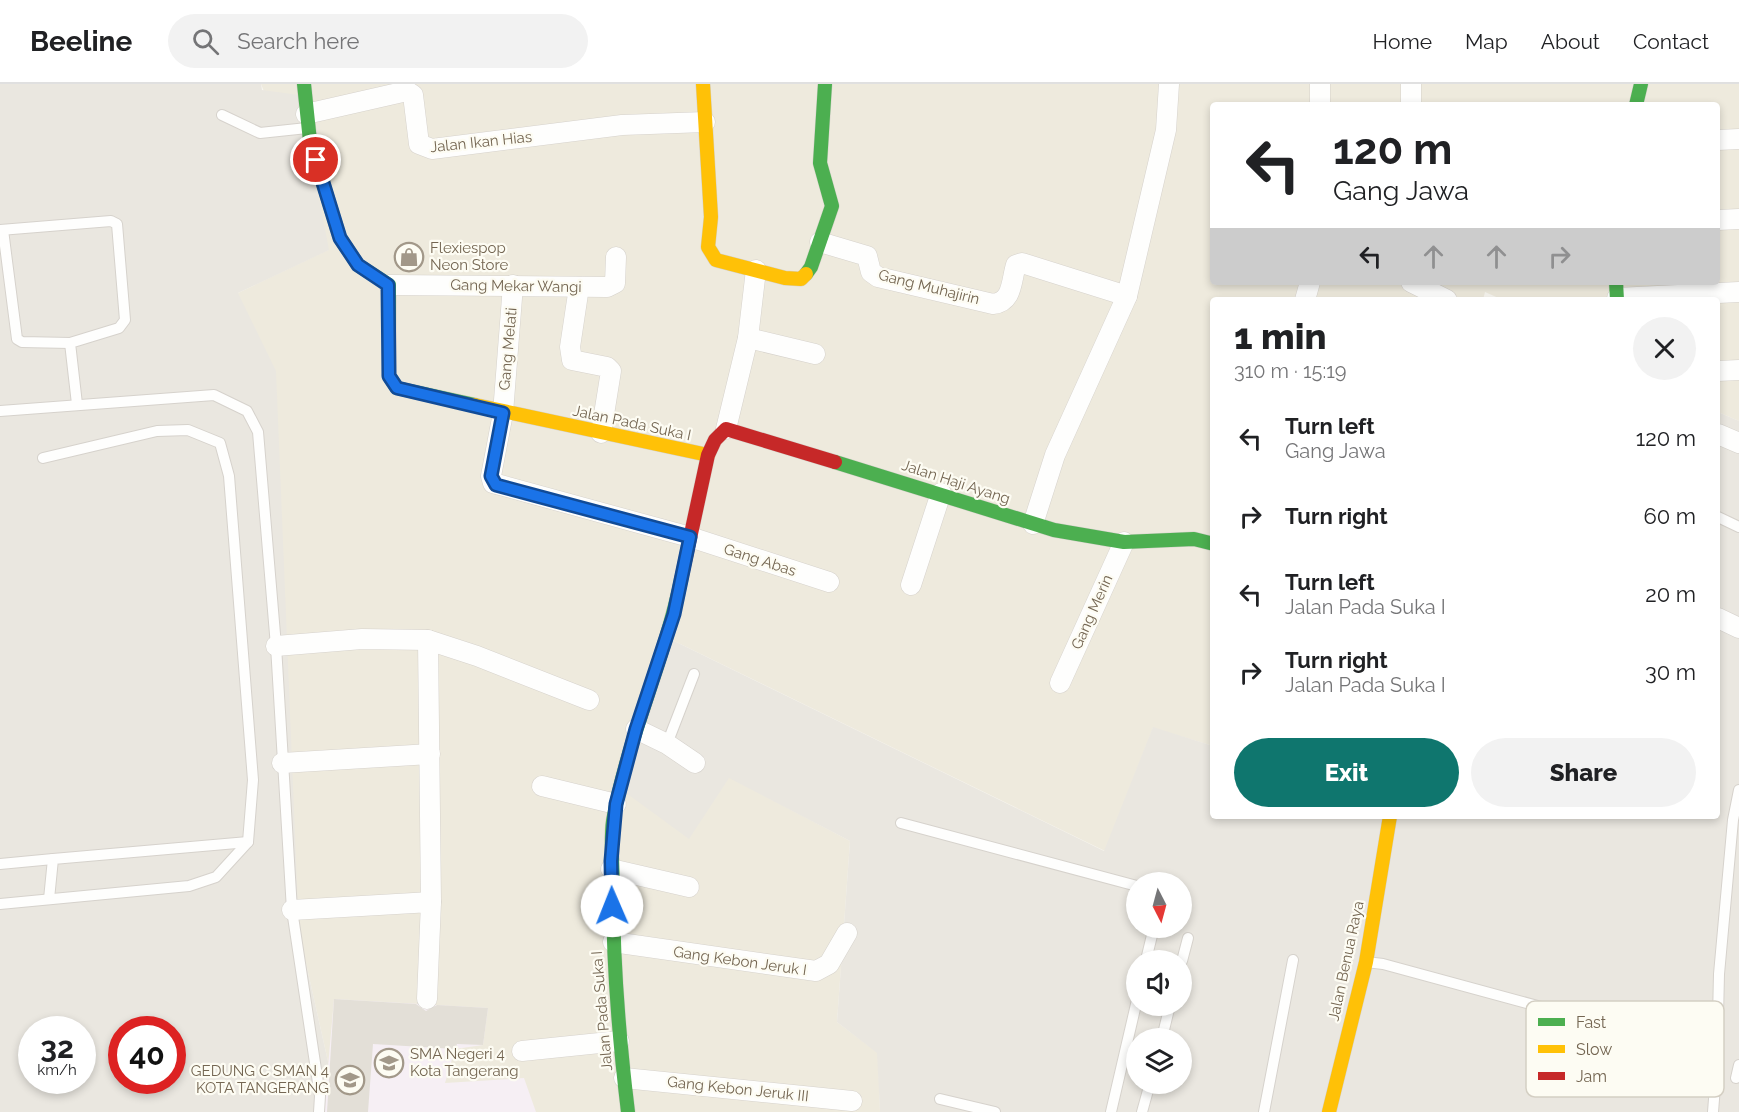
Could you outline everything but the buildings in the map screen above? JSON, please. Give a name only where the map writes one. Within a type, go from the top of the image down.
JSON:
[{"type":"street","points":[[304,84],[307,121],[340,238],[358,265],[388,285]]},
{"type":"street","points":[[703,84],[711,217],[708,247],[710,254],[716,260],[801,279],[811,267],[832,206],[820,163],[825,84]]},
{"type":"street","points":[[1033,524],[1055,455],[1127,296],[1166,130],[1168,84]]},
{"type":"street","points":[[1411,84],[1411,102]]},
{"type":"street","points":[[1637,102],[1641,84]]},
{"type":"street","name":"Jalan Ikan Hias","points":[[307,121],[407,91],[413,95],[419,144],[432,149],[622,125],[705,122]]},
{"type":"street","points":[[1720,140],[1739,139]]},
{"type":"street","points":[[1720,220],[1739,219]]},
{"type":"street","name":"Gang Muhajirin","points":[[820,242],[867,256],[871,272],[878,277],[993,304],[1002,303],[1008,298],[1016,265],[1022,263],[1127,296]]},
{"type":"street","name":"Gang Mekar Wangi","points":[[388,285],[613,286],[616,257]]},
{"type":"street","points":[[708,455],[715,440],[726,429],[748,338],[756,270]]},
{"type":"street","name":"Jalan Pada Suka I","points":[[388,285],[389,376],[397,388],[503,413],[708,455],[674,614],[636,729],[616,804],[611,869],[613,942],[619,1041],[628,1112]]},
{"type":"street","name":"Gang Melati","points":[[502,487],[493,483],[491,476],[503,413],[513,285]]},
{"type":"street","points":[[1417,285],[1441,297]]},
{"type":"street","points":[[579,287],[570,347],[572,360],[607,367],[611,372],[601,433]]},
{"type":"street","points":[[1617,293],[1739,292]]},
{"type":"street","points":[[748,338],[815,354]]},
{"type":"street","points":[[1720,371],[1739,370]]},
{"type":"street","name":"Jalan Haji Ayang","points":[[726,429],[849,468],[941,493],[1033,524],[1124,542],[1194,539],[1210,543]]},
{"type":"street","points":[[1720,435],[1739,443]]},
{"type":"street","name":"Gang Abas","points":[[502,487],[690,537],[829,582]]},
{"type":"street","points":[[912,585],[941,493]]},
{"type":"street","name":"Gang Merin","points":[[1060,682],[1124,542]]},
{"type":"street","points":[[1720,619],[1739,628]]},
{"type":"street","points":[[276,646],[362,639],[428,640],[477,656],[589,700]]},
{"type":"street","points":[[427,999],[431,902],[428,640]]},
{"type":"street","points":[[636,729],[667,744],[695,763]]},
{"type":"street","points":[[282,763],[429,754]]},
{"type":"street","points":[[542,786],[616,804]]},
{"type":"street","name":"Jalan Benua Raya","points":[[1329,1112],[1366,962],[1390,819]]},
{"type":"street","points":[[611,869],[689,887]]},
{"type":"street","points":[[292,910],[431,902]]},
{"type":"street","name":"Gang Kebon Jeruk I","points":[[613,942],[816,971],[829,964],[847,933]]},
{"type":"street","points":[[522,1051],[619,1041]]},
{"type":"street","name":"Gang Kebon Jeruk III","points":[[624,1078],[852,1101]]},
{"type":"lane","points":[[222,115],[267,134],[307,121]]},
{"type":"lane","points":[[111,221],[117,224],[125,320],[119,328],[70,343],[22,342],[17,339],[2,230],[111,221]]},
{"type":"lane","points":[[70,343],[77,404]]},
{"type":"lane","points":[[0,411],[214,395],[247,411],[258,432],[276,646],[292,910],[320,1096],[319,1112]]},
{"type":"lane","points":[[0,904],[189,886],[216,877],[248,842],[253,780],[229,476],[220,443],[188,430],[157,431],[43,458]]},
{"type":"lane","points":[[1720,519],[1739,527]]},
{"type":"lane","points":[[667,744],[694,674]]},
{"type":"lane","points":[[1719,1001],[1719,974],[1739,790]]},
{"type":"lane","points":[[901,823],[1126,883]]},
{"type":"lane","points":[[0,864],[248,842]]},
{"type":"lane","points":[[49,899],[53,859]]},
{"type":"lane","points":[[1729,880],[1739,890]]},
{"type":"lane","points":[[1185,950],[1188,938]]},
{"type":"lane","points":[[1264,1112],[1293,960]]},
{"type":"lane","points":[[1366,962],[1383,964],[1526,1003]]},
{"type":"lane","points":[[1111,1112],[1133,1016]]},
{"type":"lane","points":[[1736,1078],[1739,1065]]},
{"type":"lane","points":[[1142,1112],[1147,1094]]},
{"type":"lane","points":[[1713,1112],[1714,1097]]},
{"type":"lane","points":[[940,1099],[995,1112]]},
{"type":"shaded area","points":[[0,84],[261,84],[262,90],[299,95],[329,250],[238,293],[276,371],[299,932],[331,1075],[327,1112],[0,1112]]},
{"type":"shaded area","points":[[261,84],[1739,84],[1739,421],[1720,413],[1720,297],[1496,297],[1485,292],[1484,297],[1210,297],[1210,745],[1153,728],[1105,851],[670,639],[729,777],[850,841],[837,1022],[878,1053],[880,1112],[327,1112],[331,1075],[299,932],[238,293],[328,250]]},
{"type":"shaded area","points":[[1720,413],[1739,421],[1739,1112],[880,1112],[877,1053],[837,1022],[850,841],[729,778],[689,839],[622,790],[670,639],[1104,851],[1153,727],[1210,745],[1210,819],[1720,819]]},
{"type":"shaded area","name":"SMA Negeri 4 Kota Tangerang","points":[[334,999],[488,1008],[483,1045],[455,1049],[445,1083],[524,1078],[536,1112],[324,1112]]},
{"type":"traffic: fast","points":[[304,84],[310,141],[340,238],[358,265],[389,285],[389,376],[397,388],[475,405]]},
{"type":"traffic: fast","points":[[806,274],[811,267],[832,206],[820,163],[825,84]]},
{"type":"traffic: fast","points":[[1637,102],[1641,84]]},
{"type":"traffic: fast","points":[[1616,285],[1617,297]]},
{"type":"traffic: fast","points":[[835,462],[1054,530],[1124,542],[1194,539],[1210,543]]},
{"type":"traffic: fast","points":[[628,1112],[615,973],[612,829],[627,760],[665,641],[681,580]]},
{"type":"traffic: slow","points":[[703,84],[711,217],[708,247],[716,260],[785,278],[801,279],[806,274]]},
{"type":"traffic: slow","points":[[475,405],[708,455]]},
{"type":"traffic: slow","points":[[1329,1112],[1366,962],[1390,819]]},
{"type":"traffic: jam","points":[[681,580],[708,455],[715,440],[726,429],[835,462]]},
{"type":"place","name":"Flexiespop Neon Store","points":[[409,257]]},
{"type":"place","name":"SMA Negeri 4 Kota Tangerang","points":[[389,1063]]},
{"type":"place","name":"GEDUNG C SMAN 4 KOTA TANGERANG","points":[[350,1080]]},
{"type":"route","points":[[316,160],[340,238],[358,265],[388,285],[389,376],[397,388],[503,413],[491,476],[496,485],[690,537],[674,614],[636,729],[616,804],[611,861],[612,906]]}]
